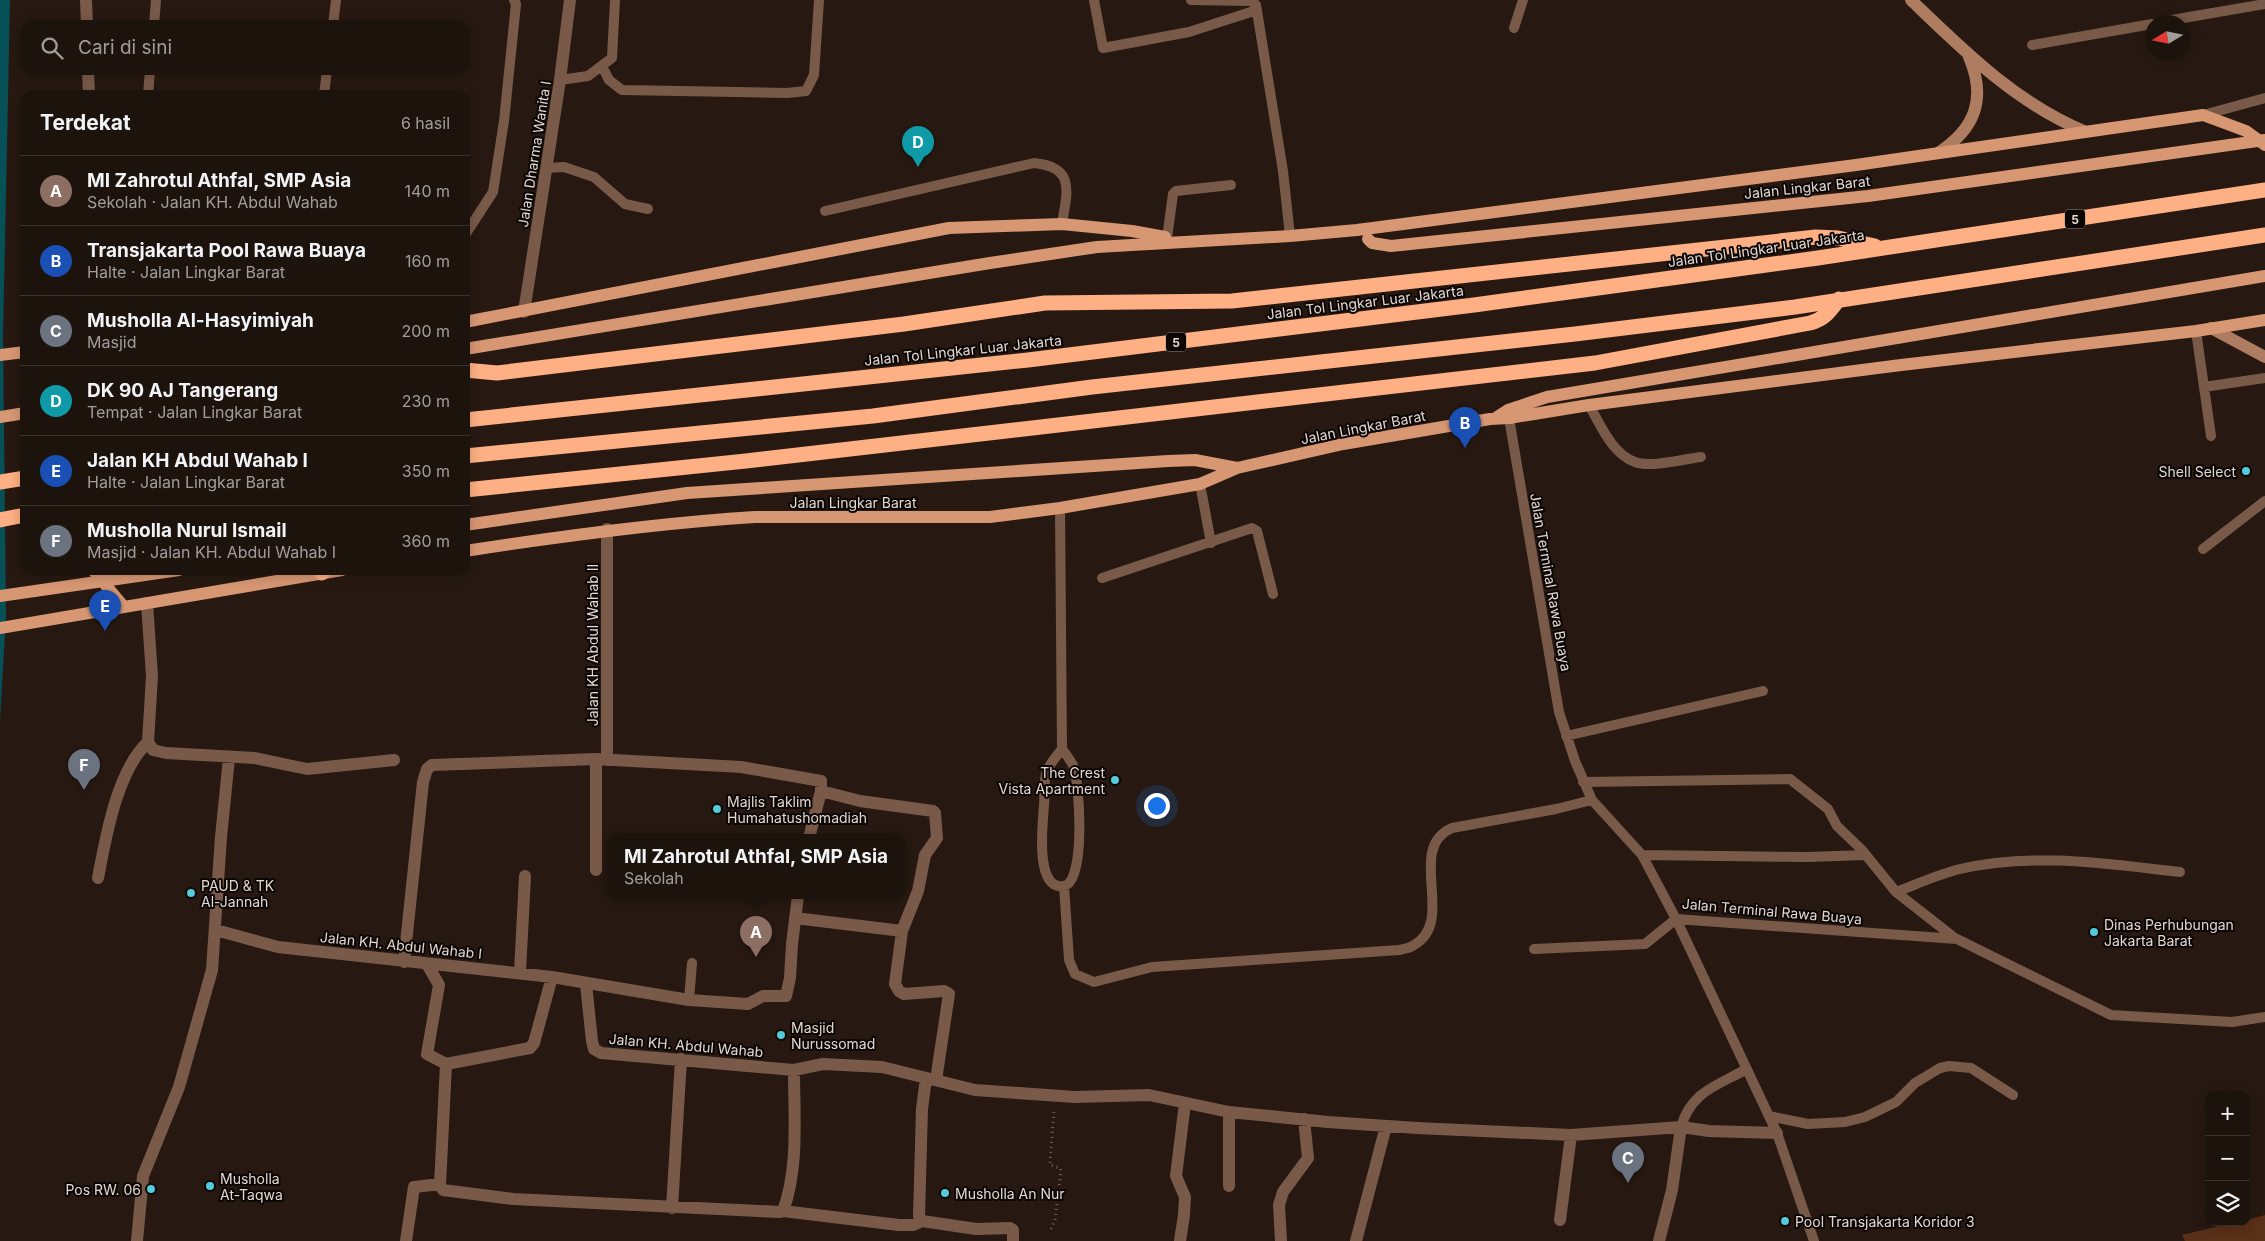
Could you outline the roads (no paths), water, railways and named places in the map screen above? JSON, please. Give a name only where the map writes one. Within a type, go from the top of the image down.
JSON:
[{"type":"highway","name":"Jalan Tol Lingkar Luar Jakarta","points":[[470,419],[1028,360],[1474,305],[1884,248],[2265,190]]},
{"type":"highway","points":[[470,456],[873,416],[1092,387],[1575,334],[1838,299],[2265,235]]},
{"type":"highway","points":[[470,370],[497,373],[904,324],[1045,303],[1232,301],[1816,237],[1838,238],[1884,248]]},
{"type":"highway","points":[[470,489],[746,461],[1595,363],[1821,320],[1830,312],[1838,299]]},
{"type":"highway","points":[[0,482],[20,479]]},
{"type":"highway","points":[[0,520],[20,516]]},
{"type":"main road","name":"Jalan Lingkar Barat","points":[[470,348],[1097,247],[1290,236],[1356,230],[1938,153],[2203,115]]},
{"type":"main road","points":[[2203,115],[2246,131],[2265,145]]},
{"type":"main road","name":"Jalan Lingkar Barat","points":[[1356,230],[1372,243],[1391,246],[1868,196],[2265,140]]},
{"type":"main road","name":"Jalan Lingkar Barat","points":[[470,321],[948,228],[1062,224],[1132,231],[1186,241]]},
{"type":"main road","name":"Jalan Lingkar Barat","points":[[1502,418],[1508,410],[1547,397],[2265,276]]},
{"type":"main road","points":[[2239,324],[2265,309]]},
{"type":"main road","name":"Jalan Lingkar Barat","points":[[470,550],[607,529],[755,517],[990,517],[1060,508],[1200,484],[1237,468],[1343,444],[1502,418],[1589,405],[2196,331],[2265,320]]},
{"type":"main road","points":[[0,355],[20,353]]},
{"type":"main road","points":[[0,417],[20,415]]},
{"type":"main road","name":"Jalan Lingkar Barat","points":[[470,524],[687,493],[1195,460],[1237,468]]},
{"type":"main road","points":[[97,575],[124,607]]},
{"type":"main road","points":[[0,596],[145,575]]},
{"type":"main road","points":[[0,628],[306,575]]},
{"type":"street","points":[[86,0],[87,20]]},
{"type":"street","name":"Jalan Dharma Wanita I","points":[[524,312],[560,80],[570,0]]},
{"type":"street","points":[[1911,0],[1968,55],[2039,109],[2084,131]]},
{"type":"street","points":[[1938,153],[1954,143],[1967,128],[1975,111],[1978,92],[1976,73],[1968,55]]},
{"type":"street","points":[[88,75],[89,90]]},
{"type":"street","points":[[2211,328],[2265,357]]},
{"type":"street","name":"Jalan KH Abdul Wahab II","points":[[596,870],[602,760],[607,529]]},
{"type":"street","points":[[147,603],[152,676],[148,742],[154,750],[166,753],[229,758],[255,758],[307,769],[394,760]]},
{"type":"street","points":[[98,878],[110,815],[137,752],[148,742]]},
{"type":"street","points":[[137,1241],[143,1176],[180,1087],[212,970],[221,837],[229,758]]},
{"type":"street","points":[[404,962],[422,782],[427,770],[432,765],[602,760],[742,767],[821,781],[810,834]]},
{"type":"street","points":[[820,791],[860,801],[933,810],[935,813],[937,838],[925,854],[918,891],[902,931],[895,984],[899,991],[904,994],[944,991],[949,994],[931,1079],[922,1108],[919,1216],[922,1221]]},
{"type":"street","points":[[520,972],[525,876]]},
{"type":"street","points":[[586,984],[689,1000],[748,1004],[762,996],[786,996],[790,978],[798,899]]},
{"type":"street","points":[[795,918],[902,931]]},
{"type":"street","name":"Jalan KH. Abdul Wahab I","points":[[216,930],[278,947],[404,962],[520,972],[586,984]]},
{"type":"street","points":[[427,964],[439,985],[427,1054],[446,1064],[530,1048],[534,1043],[552,977]]},
{"type":"street","name":"Jalan KH. Abdul Wahab","points":[[586,984],[594,1049],[600,1053],[794,1070],[823,1064],[882,1067],[975,1090],[1056,1096],[1149,1095],[1229,1112],[1386,1126],[1571,1135],[1681,1127],[1709,1131],[1777,1132]]},
{"type":"street","points":[[672,1208],[681,1059]]},
{"type":"street","points":[[446,1064],[440,1184],[443,1190],[513,1199],[776,1213],[783,1211],[899,1225],[918,1224],[922,1221],[976,1229],[1010,1228],[1013,1230],[1013,1241]]},
{"type":"street","points":[[783,1211],[793,1156],[794,1070]]},
{"type":"street","points":[[1180,1241],[1185,1197],[1176,1176],[1185,1102]]},
{"type":"street","points":[[1229,1112],[1229,1186]]},
{"type":"street","points":[[1281,1241],[1279,1205],[1283,1192],[1308,1158],[1304,1120]]},
{"type":"street","points":[[1356,1241],[1386,1126]]},
{"type":"street","points":[[1659,1241],[1672,1190],[1681,1127]]},
{"type":"street","points":[[1560,1220],[1571,1135]]},
{"type":"street","points":[[406,1241],[414,1187],[440,1184]]},
{"type":"lane","points":[[154,20],[156,0]]},
{"type":"lane","points":[[334,20],[336,0]]},
{"type":"lane","points":[[470,227],[493,192],[504,121],[516,4],[514,0]]},
{"type":"lane","points":[[560,80],[588,76],[612,58],[614,52],[615,0]]},
{"type":"lane","points":[[602,66],[609,80],[622,90],[787,93],[806,91],[814,75],[819,0]]},
{"type":"lane","points":[[1094,0],[1103,48],[1189,32],[1257,10]]},
{"type":"lane","points":[[1191,0],[1251,1],[1257,10],[1285,190],[1290,236]]},
{"type":"lane","points":[[1514,28],[1523,0]]},
{"type":"lane","points":[[2190,17],[2265,4]]},
{"type":"lane","points":[[2032,45],[2145,25]]},
{"type":"lane","points":[[148,90],[150,75]]},
{"type":"lane","points":[[325,90],[326,75]]},
{"type":"lane","points":[[2203,115],[2265,98]]},
{"type":"lane","points":[[825,210],[1034,163],[1051,165],[1065,178],[1067,192],[1062,224]]},
{"type":"lane","points":[[547,168],[564,167],[594,177],[625,204],[648,209]]},
{"type":"lane","points":[[1167,238],[1173,194],[1176,191],[1231,185]]},
{"type":"lane","points":[[2196,331],[2211,436]]},
{"type":"lane","points":[[2204,387],[2265,378]]},
{"type":"lane","points":[[1589,405],[1613,446],[1634,462],[1649,464],[1701,457]]},
{"type":"lane","name":"Jalan Terminal Rawa Buaya","points":[[1502,418],[1559,712],[1566,736],[1583,782],[1592,800],[1642,855],[1676,919],[1957,939],[2111,1015],[2232,1022],[2265,1017]]},
{"type":"lane","points":[[1200,484],[1211,542]]},
{"type":"lane","points":[[2203,549],[2265,501]]},
{"type":"lane","points":[[1060,508],[1062,749],[1073,766],[1080,829],[1075,875],[1064,886],[1056,885],[1048,880],[1043,866],[1042,838],[1046,772],[1062,749]]},
{"type":"lane","points":[[1102,578],[1252,528],[1257,531],[1273,594]]},
{"type":"lane","points":[[1566,736],[1762,691]]},
{"type":"lane","points":[[1583,782],[1790,779],[1828,809],[1838,826],[1866,855],[1896,892],[1957,939]]},
{"type":"lane","points":[[1064,886],[1069,960],[1075,974],[1094,982],[1152,967],[1399,950],[1414,945],[1424,936],[1430,926],[1433,913],[1431,864],[1438,837],[1444,832],[1452,828],[1556,809],[1592,800]]},
{"type":"lane","points":[[1642,855],[1808,857],[1866,855]]},
{"type":"lane","points":[[1896,892],[1960,869],[2022,860],[2079,860],[2180,872]]},
{"type":"lane","points":[[1534,949],[1646,944],[1676,919],[1777,1132],[1814,1241]]},
{"type":"lane","points":[[689,1000],[692,963]]},
{"type":"lane","points":[[1769,1116],[1808,1124],[1845,1122],[1865,1117],[1896,1102],[1916,1083],[1940,1068],[1949,1066],[1971,1068],[2013,1095]]},
{"type":"lane","points":[[1681,1127],[1686,1110],[1698,1096],[1746,1070]]},
{"type":"water","points":[[0,0],[10,0],[3,336],[6,615],[0,721]]},
{"type":"place","name":"DK 90 AJ Tangerang","points":[[918,167]]},
{"type":"place","name":"Transjakarta Pool Rawa Buaya","points":[[1465,448]]},
{"type":"place","name":"Shell Select","points":[[2246,471]]},
{"type":"place","name":"Jalan KH Abdul Wahab I","points":[[105,631]]},
{"type":"place","name":"The Crest Vista Apartment","points":[[1115,780]]},
{"type":"place","name":"Musholla Nurul Ismail","points":[[84,790]]},
{"type":"place","name":"Majlis Taklim Humahatushomadiah","points":[[717,809]]},
{"type":"place","name":"PAUD & TK Al-Jannah","points":[[191,893]]},
{"type":"place","name":"Dinas Perhubungan Jakarta Barat","points":[[2094,932]]},
{"type":"place","name":"MI Zahrotul Athfal, SMP Asia","points":[[756,957]]},
{"type":"place","name":"Masjid Nurussomad","points":[[781,1035]]},
{"type":"place","name":"Musholla Al-Hasyimiyah","points":[[1628,1183]]},
{"type":"place","name":"Musholla At-Taqwa","points":[[210,1186]]},
{"type":"place","name":"Pos RW. 06","points":[[151,1189]]},
{"type":"place","name":"Musholla An Nur","points":[[945,1193]]},
{"type":"place","name":"Pool Transjakarta Koridor 3","points":[[1785,1221]]}]
